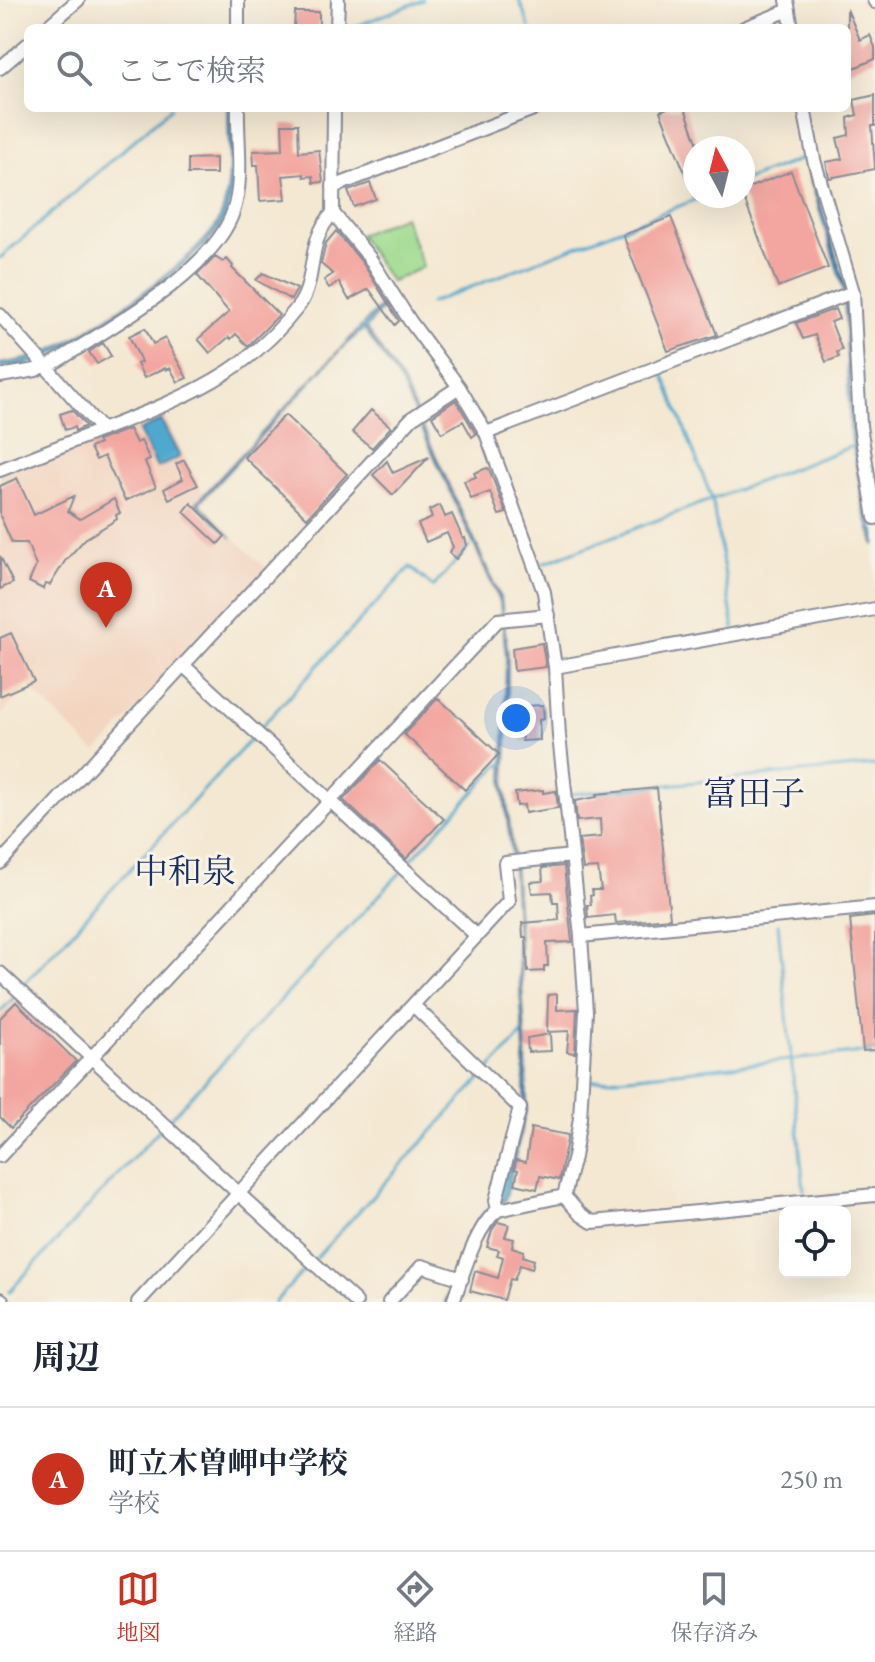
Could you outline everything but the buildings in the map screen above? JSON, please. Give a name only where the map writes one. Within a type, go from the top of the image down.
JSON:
[{"type":"street","points":[[51,24],[78,0]]},
{"type":"street","points":[[238,0],[238,24]]},
{"type":"street","points":[[337,24],[338,0]]},
{"type":"street","points":[[753,24],[785,9]]},
{"type":"street","points":[[0,68],[24,47]]},
{"type":"street","points":[[0,376],[36,370],[42,363],[156,296],[215,245],[229,222],[237,197],[238,112]]},
{"type":"street","points":[[334,112],[333,213],[369,257],[410,321],[459,387],[486,433],[536,565],[548,615],[586,1012],[580,1118],[564,1196]]},
{"type":"street","points":[[333,187],[526,112]]},
{"type":"street","points":[[805,112],[848,294],[860,426],[875,518]]},
{"type":"street","points":[[0,470],[204,387],[244,362],[303,300],[313,247],[326,220],[333,213]]},
{"type":"street","points":[[486,433],[848,294]]},
{"type":"street","points":[[0,315],[102,430]]},
{"type":"street","points":[[0,863],[415,415],[459,387]]},
{"type":"street","points":[[555,667],[875,609]]},
{"type":"street","points":[[0,1156],[502,620],[548,615]]},
{"type":"street","points":[[183,665],[477,936]]},
{"type":"street","points":[[138,1302],[509,901],[505,863],[572,856]]},
{"type":"street","points":[[581,936],[875,907]]},
{"type":"street","points":[[0,973],[356,1302]]},
{"type":"street","points":[[413,1005],[520,1108],[497,1205],[457,1278],[453,1302]]},
{"type":"street","points":[[564,1196],[592,1222],[875,1195]]},
{"type":"street","points":[[497,1205],[564,1196]]},
{"type":"street","points":[[389,1302],[422,1266],[457,1278]]},
{"type":"shaded area","points":[[162,412],[204,495],[196,503],[267,569],[96,753],[28,686],[0,716],[0,474]]},
{"type":"green space","points":[[404,216],[423,267],[391,282],[359,235]]},
{"type":"water","points":[[228,112],[232,112],[232,192],[225,218],[214,235],[142,297],[86,335],[37,361],[0,368],[0,364],[32,358],[85,332],[191,253],[210,234],[220,218],[227,192]]},
{"type":"water","points":[[797,112],[800,112],[806,156],[846,288],[853,427],[875,546],[864,510],[850,428],[844,292],[804,158]]},
{"type":"water","points":[[385,301],[387,303],[366,328],[402,381],[501,599],[508,654],[505,787],[514,858],[527,1106],[505,1201],[493,1206],[481,1217],[447,1302],[475,1224],[491,1205],[524,1106],[524,1052],[512,858],[503,787],[506,656],[500,602],[401,383],[364,329],[342,348],[199,503],[232,538],[196,503]]},
{"type":"water","points":[[161,420],[180,457],[157,468],[139,431]]},
{"type":"waterway","points":[[361,24],[423,0]]},
{"type":"waterway","points":[[519,0],[528,24]]},
{"type":"waterway","points":[[0,258],[166,112]]},
{"type":"waterway","points":[[755,176],[804,158]]},
{"type":"waterway","points":[[430,303],[683,205]]},
{"type":"waterway","points":[[663,373],[712,499],[734,629]]},
{"type":"waterway","points":[[544,563],[850,447]]},
{"type":"waterway","points":[[258,730],[410,567],[433,587],[469,547]]},
{"type":"waterway","points":[[21,987],[254,736]]},
{"type":"waterway","points":[[407,864],[498,766],[504,764]]},
{"type":"waterway","points":[[572,794],[875,765]]},
{"type":"waterway","points":[[166,1123],[401,872]]},
{"type":"waterway","points":[[778,924],[804,1190]]},
{"type":"waterway","points":[[0,1012],[17,994]]},
{"type":"waterway","points":[[488,1071],[522,1034]]},
{"type":"waterway","points":[[590,1081],[875,1051]]},
{"type":"waterway","points":[[316,1258],[481,1078]]},
{"type":"waterway","points":[[9,1292],[161,1128]]},
{"type":"waterway","points":[[275,1302],[310,1264]]},
{"type":"place","name":"町立木曽岬中学校","points":[[106,628]]},
{"type":"district","name":"富田子","points":[[754,793]]},
{"type":"district","name":"中和泉","points":[[185,871]]}]
